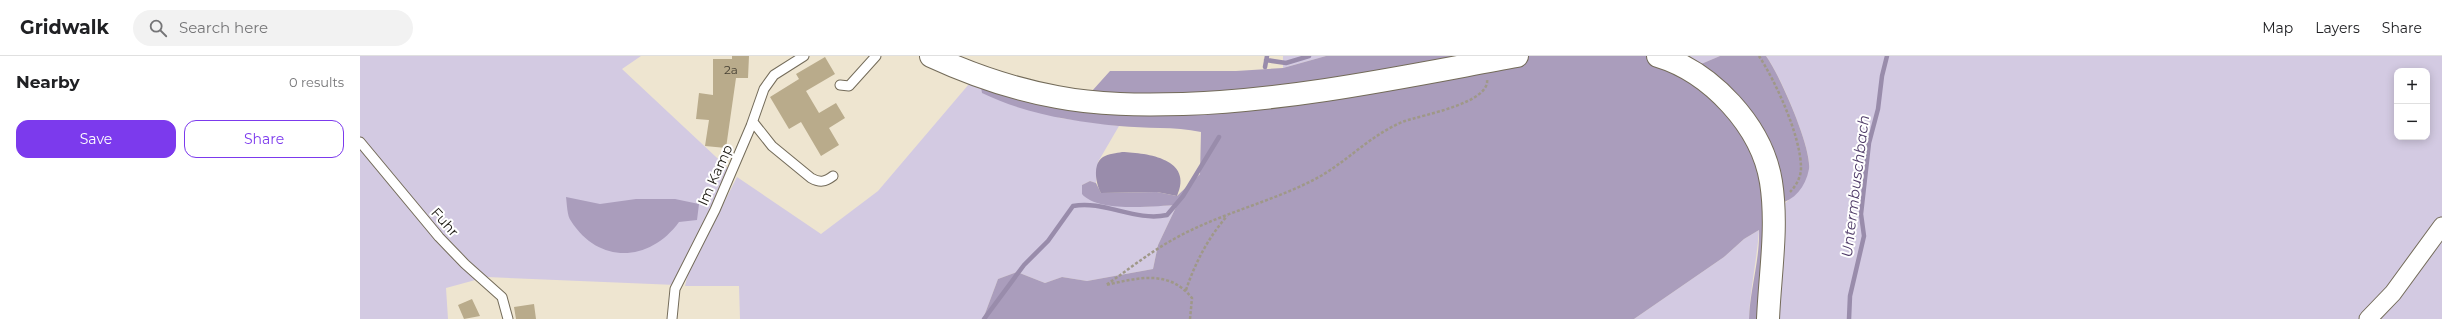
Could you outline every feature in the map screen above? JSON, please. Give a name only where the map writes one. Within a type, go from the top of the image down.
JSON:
[{"type":"street","points":[[931,56],[1006,86],[1058,98],[1117,104],[1159,105],[1212,103],[1296,94],[1517,56]]},
{"type":"street","points":[[1658,56],[1693,72],[1717,90],[1733,106],[1760,148],[1771,180],[1773,197],[1774,219],[1768,319]]},
{"type":"street","points":[[2368,319],[2393,293],[2442,226]]},
{"type":"lane","name":"Im Kamp","points":[[672,319],[675,289],[716,210],[769,81],[782,69],[804,56]]},
{"type":"lane","points":[[840,86],[850,86],[876,56]]},
{"type":"lane","points":[[753,122],[772,146],[811,178],[818,182],[826,182],[833,176]]},
{"type":"lane","name":"Fuhr","points":[[360,142],[440,237],[465,264],[502,297],[508,319]]},
{"type":"path","points":[[1759,56],[1786,109],[1796,140],[1801,168],[1796,186],[1787,194],[1773,197]]},
{"type":"path","points":[[1190,319],[1192,298],[1186,290],[1175,282],[1149,278],[1106,285],[1173,239],[1319,177],[1378,135],[1405,121],[1454,107],[1480,94],[1488,82],[1483,63]]},
{"type":"path","points":[[1186,290],[1193,269],[1204,249],[1217,228],[1228,215]]},
{"type":"shaded area","points":[[360,56],[641,56],[622,69],[731,171],[676,285],[487,277],[466,262],[412,202],[360,137]]},
{"type":"shaded area","points":[[1283,56],[1326,56],[1283,68]]},
{"type":"shaded area","points":[[1326,56],[1658,56],[1694,67],[1720,56],[1766,56],[1779,78],[1794,111],[1809,159],[1809,169],[1805,183],[1792,198],[1774,205],[1768,319],[1749,319],[1758,252],[1759,230],[1744,239],[1724,257],[1634,319],[983,319],[998,279],[1017,272],[1045,283],[1062,277],[1087,281],[1153,269],[1158,245],[1177,205],[1127,207],[1100,204],[1090,200],[1082,194],[1082,185],[1090,181],[1096,183],[1101,193],[1157,192],[1177,196],[1200,174],[1201,132],[1181,129],[1119,126],[1049,116],[998,100],[982,93],[981,87],[1083,101],[1110,71],[1236,71],[1283,68]]},
{"type":"shaded area","points":[[1673,56],[1720,56],[1694,67]]},
{"type":"shaded area","points":[[1766,56],[2442,56],[2442,220],[2362,319],[1771,319],[1775,242],[1785,203],[1799,187],[1809,168],[1809,158],[1800,128],[1779,78]]},
{"type":"shaded area","points":[[975,77],[1060,118],[1119,126],[1098,162],[1096,183],[1090,181],[1082,185],[1133,207],[1177,205],[1158,245],[1153,269],[1087,281],[1062,277],[1045,283],[1017,272],[998,279],[983,319],[740,319],[739,286],[685,286],[688,274],[737,177],[821,234],[878,191]]},
{"type":"shaded area","points":[[360,146],[479,279],[446,288],[448,319],[360,319]]},
{"type":"shaded area","points":[[1122,152],[1144,154],[1166,160],[1174,166],[1179,174],[1181,184],[1177,196],[1157,192],[1101,193],[1096,174],[1097,164],[1105,156]]},
{"type":"shaded area","points":[[566,197],[600,204],[636,199],[675,199],[699,204],[697,220],[679,222],[667,235],[654,245],[639,251],[625,253],[610,251],[596,245],[582,235],[570,219]]},
{"type":"shaded area","points":[[2442,226],[2442,319],[2368,319]]},
{"type":"shaded area","points":[[1759,230],[1749,319],[1634,319],[1724,257],[1744,239]]},
{"type":"building","points":[[732,56],[749,56],[748,78],[736,78],[726,148],[705,146],[709,120],[696,119],[699,93],[713,95],[713,59],[732,59]]},
{"type":"building","points":[[825,57],[835,74],[806,91],[819,113],[836,103],[845,118],[829,128],[839,145],[821,156],[801,122],[789,129],[770,97],[799,79],[796,74]]},
{"type":"building","points":[[472,299],[480,316],[464,319],[458,305]]},
{"type":"building","points":[[534,304],[536,319],[516,319],[514,307]]},
{"type":"waterway","points":[[1265,67],[1267,56]]},
{"type":"waterway","points":[[1266,60],[1286,63],[1309,56]]},
{"type":"waterway","name":"Untermbuschbach","points":[[1849,319],[1850,296],[1864,236],[1861,214],[1869,143],[1878,109],[1882,76],[1887,56]]},
{"type":"waterway","points":[[984,319],[1024,265],[1048,241],[1073,206],[1096,206],[1143,216],[1167,215],[1183,196],[1219,137]]}]
